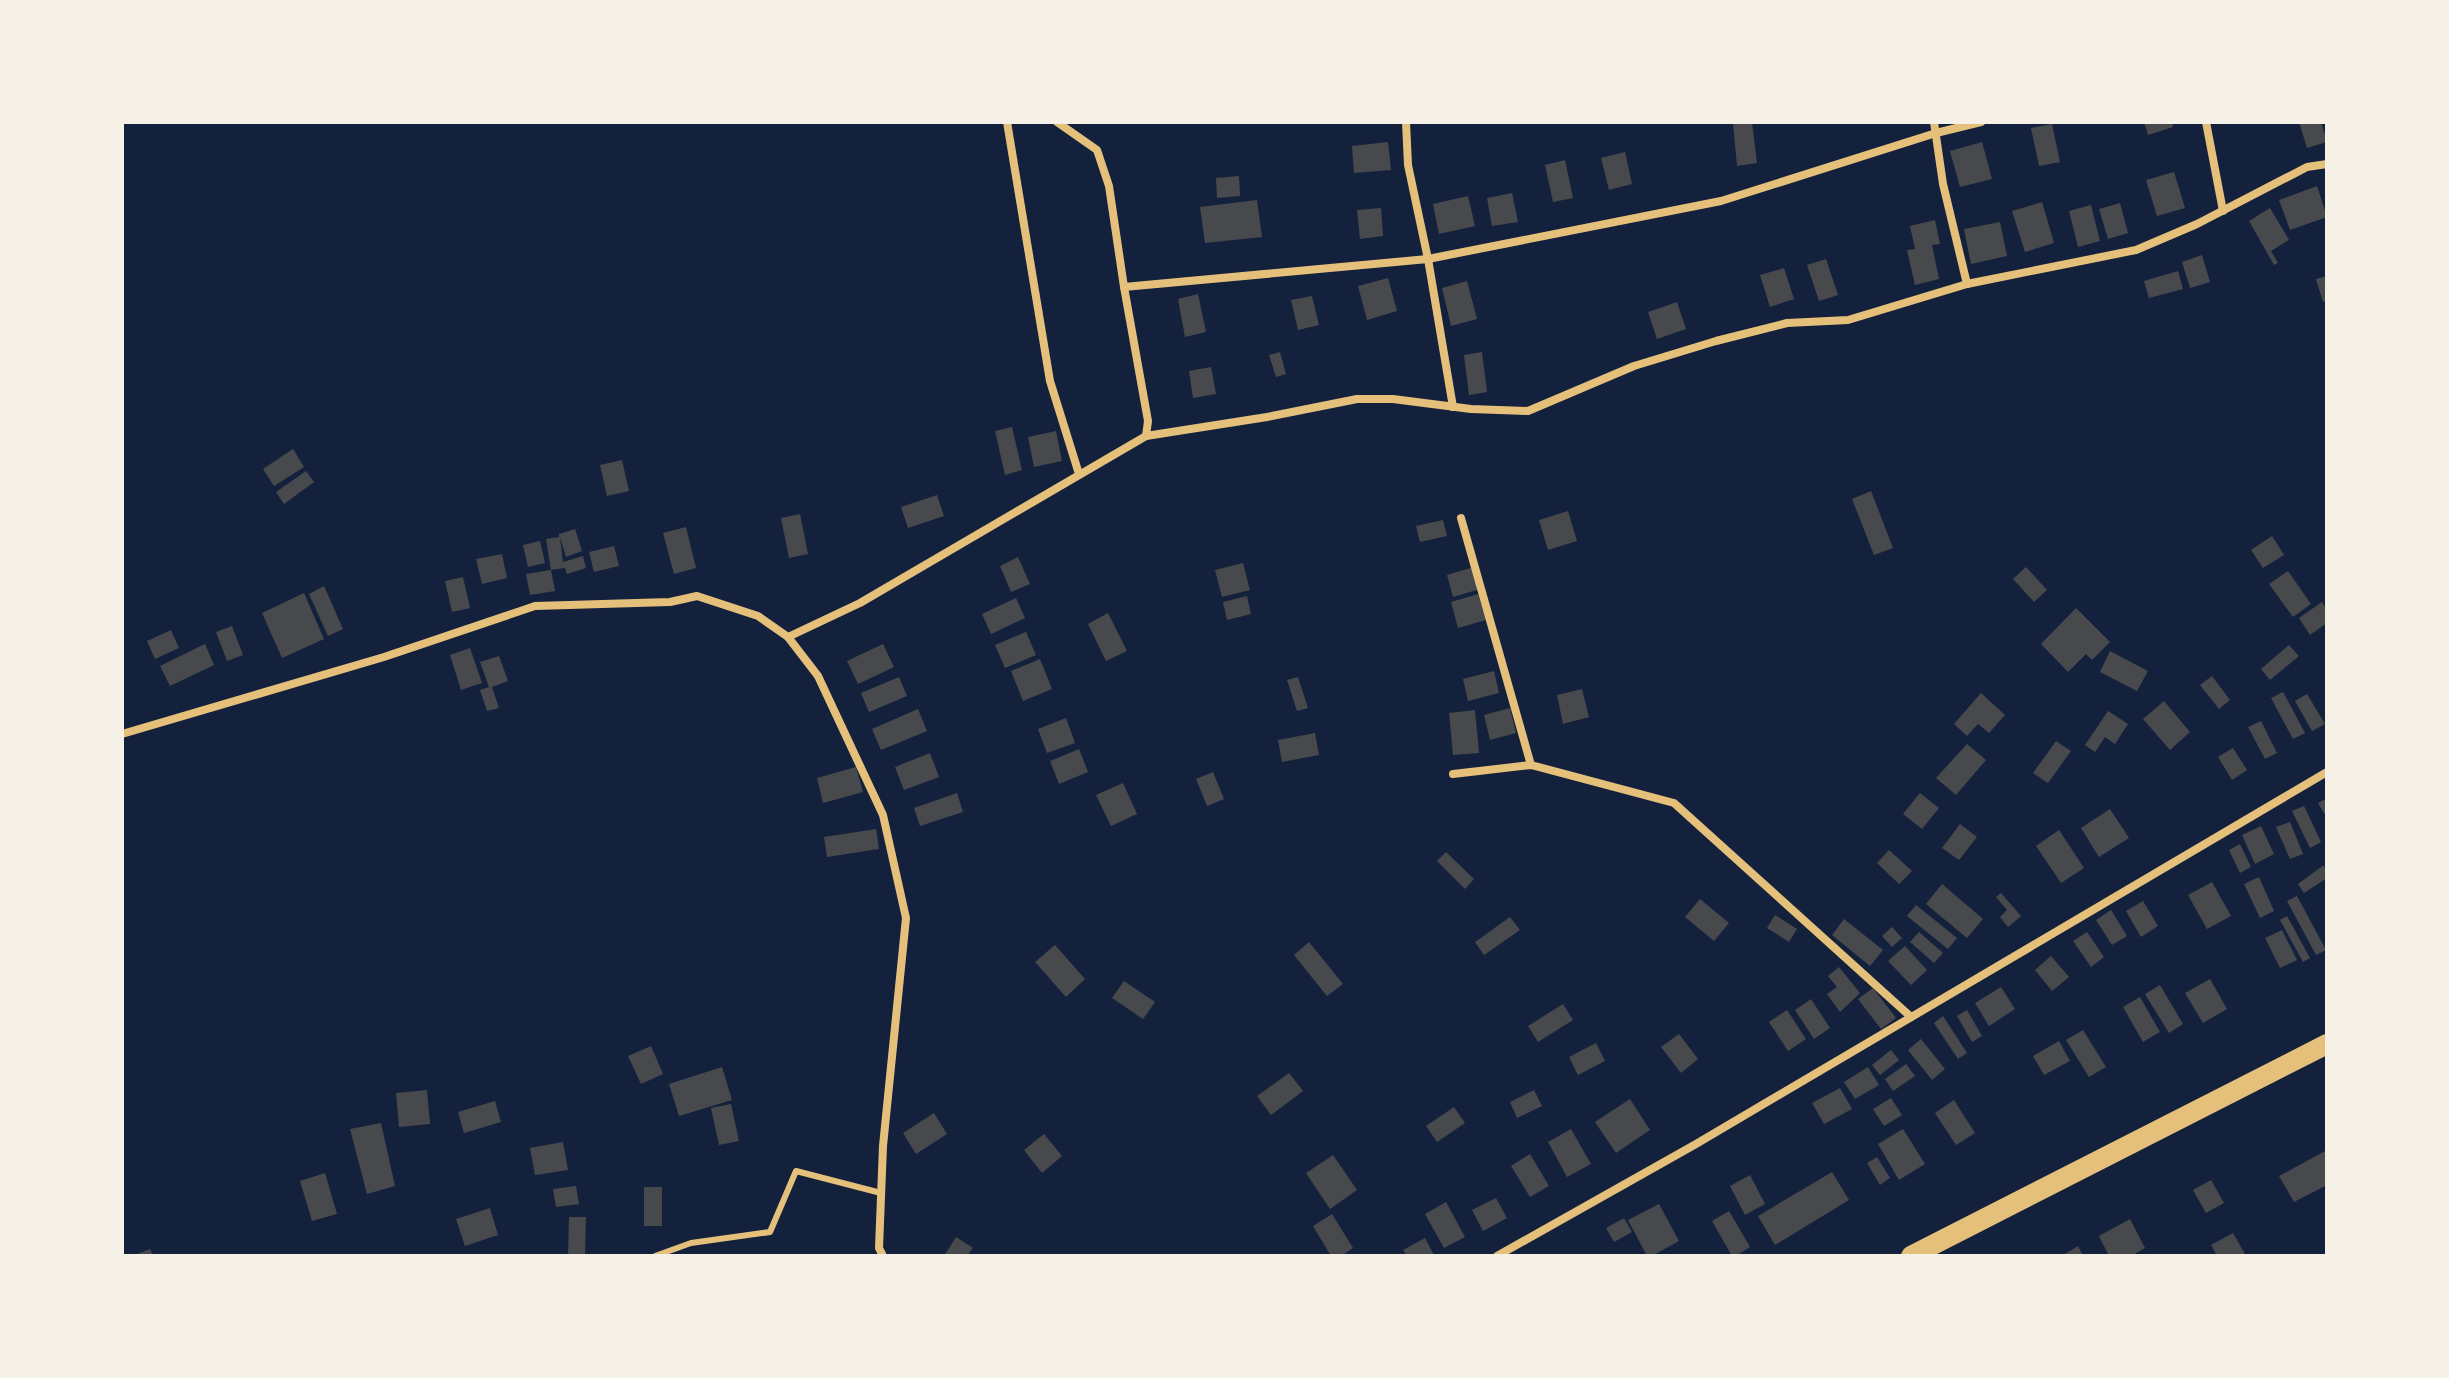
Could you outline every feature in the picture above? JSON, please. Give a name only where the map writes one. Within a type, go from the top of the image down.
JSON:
[{"type":"highway","points":[[1911,1256],[2327,1044]]},
{"type":"street","points":[[1007,122],[1050,381],[1079,474]]},
{"type":"street","points":[[1057,122],[1097,150],[1109,186],[1148,421],[1146,436]]},
{"type":"street","points":[[1406,122],[1408,165],[1428,259],[1453,407]]},
{"type":"street","points":[[1934,122],[1943,184],[1967,284]]},
{"type":"street","points":[[1124,287],[1428,259],[1721,201],[1936,133],[1981,122]]},
{"type":"street","points":[[2206,122],[2223,211]]},
{"type":"street","points":[[788,637],[860,603],[1146,436],[1357,399],[1393,399],[1453,407],[1528,411],[1634,366],[1716,341],[1787,323],[1848,320],[1967,284],[2136,250],[2223,211],[2307,167],[2327,164]]},
{"type":"street","points":[[1461,518],[1531,765]]},
{"type":"street","points":[[122,734],[384,657],[535,606],[670,602],[697,596],[758,616],[788,637],[818,676],[883,815],[906,918],[883,1146],[879,1248],[883,1256]]},
{"type":"street","points":[[1453,774],[1531,765],[1674,803],[1911,1017]]},
{"type":"street","points":[[1497,1256],[1696,1144],[2327,772]]},
{"type":"lane","points":[[655,1256],[691,1243],[770,1232],[796,1171],[881,1193]]},
{"type":"building","points":[[1752,122],[1757,163],[1737,166],[1733,123]]},
{"type":"building","points":[[2144,122],[2172,122],[2173,127],[2148,135]]},
{"type":"building","points":[[2299,122],[2321,122],[2327,142],[2307,148]]},
{"type":"building","points":[[2052,124],[2060,162],[2039,166],[2031,128]]},
{"type":"building","points":[[1388,142],[1391,170],[1354,173],[1352,146]]},
{"type":"building","points":[[1982,142],[1992,179],[1960,187],[1950,151]]},
{"type":"building","points":[[1625,152],[1632,184],[1609,190],[1601,158]]},
{"type":"building","points":[[1565,160],[1573,198],[1553,202],[1545,165]]},
{"type":"building","points":[[2174,172],[2185,208],[2157,216],[2146,180]]},
{"type":"building","points":[[1239,176],[1240,196],[1217,198],[1216,178]]},
{"type":"building","points":[[2317,186],[2327,217],[2290,230],[2279,200]]},
{"type":"building","points":[[1512,193],[1518,222],[1492,226],[1487,198]]},
{"type":"building","points":[[1468,196],[1475,226],[1439,234],[1433,204]]},
{"type":"building","points":[[1257,200],[1262,237],[1205,243],[1200,207]]},
{"type":"building","points":[[2042,202],[2054,243],[2025,252],[2012,211]]},
{"type":"building","points":[[2120,203],[2128,233],[2108,239],[2099,209]]},
{"type":"building","points":[[2091,205],[2100,241],[2078,247],[2069,211]]},
{"type":"building","points":[[1381,208],[1383,236],[1360,239],[1357,210]]},
{"type":"building","points":[[2270,208],[2289,240],[2271,251],[2278,263],[2274,265],[2249,221]]},
{"type":"building","points":[[1935,220],[1940,244],[1932,245],[1939,279],[1915,285],[1907,250],[1915,249],[1910,226]]},
{"type":"building","points":[[2000,222],[2007,256],[1971,264],[1964,229]]},
{"type":"building","points":[[2202,255],[2210,282],[2190,288],[2182,262]]},
{"type":"building","points":[[1826,259],[1838,295],[1819,301],[1807,265]]},
{"type":"building","points":[[1784,268],[1794,299],[1770,307],[1760,275]]},
{"type":"building","points":[[2178,271],[2183,289],[2149,298],[2144,281]]},
{"type":"building","points":[[2327,276],[2327,301],[2323,302],[2316,279]]},
{"type":"building","points":[[1388,278],[1397,311],[1367,320],[1358,286]]},
{"type":"building","points":[[1467,281],[1477,319],[1451,326],[1442,288]]},
{"type":"building","points":[[1198,294],[1206,332],[1185,337],[1178,299]]},
{"type":"building","points":[[1312,296],[1319,325],[1298,330],[1291,300]]},
{"type":"building","points":[[1677,302],[1686,329],[1657,339],[1648,312]]},
{"type":"building","points":[[1280,352],[1286,374],[1276,377],[1269,355]]},
{"type":"building","points":[[1482,352],[1487,392],[1469,395],[1464,355]]},
{"type":"building","points":[[1211,367],[1216,394],[1193,398],[1189,371]]},
{"type":"building","points":[[1012,427],[1022,470],[1005,475],[995,431]]},
{"type":"building","points":[[1056,431],[1062,461],[1034,467],[1028,437]]},
{"type":"building","points":[[293,449],[304,467],[274,486],[263,469]]},
{"type":"building","points":[[622,460],[629,491],[607,496],[600,465]]},
{"type":"building","points":[[306,471],[314,482],[284,504],[276,492]]},
{"type":"building","points":[[1871,491],[1893,548],[1874,555],[1852,499]]},
{"type":"building","points":[[937,495],[944,516],[908,528],[901,507]]},
{"type":"building","points":[[1568,511],[1577,541],[1548,550],[1539,520]]},
{"type":"building","points":[[800,514],[808,554],[789,558],[781,518]]},
{"type":"building","points":[[1443,520],[1447,536],[1420,542],[1416,526]]},
{"type":"building","points":[[686,527],[696,568],[674,574],[663,533]]},
{"type":"building","points":[[575,529],[582,551],[566,557],[560,537],[563,562],[583,556],[586,568],[567,574],[565,568],[551,570],[546,539]]},
{"type":"building","points":[[2272,536],[2284,555],[2263,568],[2251,550]]},
{"type":"building","points":[[540,541],[545,563],[528,567],[523,545]]},
{"type":"building","points":[[614,546],[619,566],[594,572],[589,552]]},
{"type":"building","points":[[502,554],[507,578],[482,584],[476,559]]},
{"type":"building","points":[[1018,557],[1030,584],[1011,592],[1000,566]]},
{"type":"building","points":[[1243,563],[1250,590],[1222,597],[1215,570]]},
{"type":"building","points":[[1474,567],[1480,589],[1453,597],[1447,575]]},
{"type":"building","points":[[2026,567],[2047,590],[2034,602],[2013,579]]},
{"type":"building","points":[[551,570],[555,591],[530,595],[526,574]]},
{"type":"building","points":[[2288,571],[2311,604],[2293,617],[2269,584]]},
{"type":"building","points":[[463,577],[470,608],[452,612],[445,581]]},
{"type":"building","points":[[324,586],[343,629],[328,636],[309,594]]},
{"type":"building","points":[[304,593],[324,639],[282,658],[262,613]]},
{"type":"building","points":[[1478,594],[1486,620],[1458,628],[1451,602]]},
{"type":"building","points":[[1247,596],[1251,614],[1227,620],[1223,602]]},
{"type":"building","points":[[1016,598],[1025,618],[991,634],[982,614]]},
{"type":"building","points":[[2322,602],[2327,610],[2327,623],[2310,635],[2299,618]]},
{"type":"building","points":[[2076,608],[2110,642],[2092,660],[2086,654],[2068,672],[2041,644]]},
{"type":"building","points":[[1108,613],[1127,651],[1106,661],[1088,624]]},
{"type":"building","points":[[232,626],[243,655],[227,661],[216,632]]},
{"type":"building","points":[[171,630],[179,648],[155,659],[147,641]]},
{"type":"building","points":[[1026,632],[1036,655],[1005,668],[995,645]]},
{"type":"building","points":[[205,644],[214,665],[170,686],[160,666]]},
{"type":"building","points":[[883,644],[894,667],[858,684],[847,661]]},
{"type":"building","points":[[2289,645],[2299,656],[2270,680],[2261,669]]},
{"type":"building","points":[[470,648],[482,683],[461,690],[450,655]]},
{"type":"building","points":[[2110,651],[2148,671],[2137,691],[2100,672]]},
{"type":"building","points":[[499,656],[508,681],[492,687],[499,708],[487,711],[480,690],[489,687],[480,662]]},
{"type":"building","points":[[1040,659],[1052,689],[1023,701],[1011,671]]},
{"type":"building","points":[[1494,671],[1499,693],[1468,701],[1463,679]]},
{"type":"building","points":[[2212,676],[2230,700],[2219,709],[2200,685]]},
{"type":"building","points":[[899,677],[907,696],[869,712],[861,693]]},
{"type":"building","points":[[1298,677],[1308,708],[1297,711],[1287,680]]},
{"type":"building","points":[[1582,689],[1589,717],[1563,724],[1557,695]]},
{"type":"building","points":[[2283,692],[2305,733],[2293,739],[2271,698]]},
{"type":"building","points":[[1981,693],[2005,715],[1989,733],[1978,724],[1967,736],[1954,724]]},
{"type":"building","points":[[2307,694],[2325,724],[2312,731],[2295,701]]},
{"type":"building","points":[[2164,701],[2190,732],[2170,750],[2143,719]]},
{"type":"building","points":[[1510,708],[1516,733],[1490,740],[1484,715]]},
{"type":"building","points":[[918,709],[927,731],[881,750],[872,729]]},
{"type":"building","points":[[1475,710],[1479,753],[1453,755],[1449,713]]},
{"type":"building","points":[[2108,711],[2128,724],[2115,744],[2105,737],[2095,752],[2085,745]]},
{"type":"building","points":[[1066,718],[1075,743],[1047,753],[1038,729]]},
{"type":"building","points":[[2261,721],[2277,753],[2265,759],[2248,727]]},
{"type":"building","points":[[1315,733],[1319,755],[1282,762],[1278,740]]},
{"type":"building","points":[[2056,741],[2071,751],[2048,783],[2033,773]]},
{"type":"building","points":[[1967,744],[1986,760],[1956,795],[1936,778]]},
{"type":"building","points":[[2233,748],[2247,770],[2232,780],[2218,757]]},
{"type":"building","points":[[1079,749],[1088,772],[1059,784],[1050,761]]},
{"type":"building","points":[[930,753],[939,777],[904,790],[895,767]]},
{"type":"building","points":[[856,767],[863,792],[823,803],[817,778]]},
{"type":"building","points":[[1213,772],[1224,799],[1207,806],[1196,779]]},
{"type":"building","points":[[1123,783],[1137,814],[1111,826],[1096,795]]},
{"type":"building","points":[[957,793],[963,812],[920,826],[914,808]]},
{"type":"building","points":[[1920,793],[1939,808],[1922,829],[1903,814]]},
{"type":"building","points":[[2327,798],[2327,818],[2318,803]]},
{"type":"building","points":[[2304,806],[2321,842],[2310,848],[2292,811]]},
{"type":"building","points":[[2110,809],[2129,838],[2099,857],[2081,828]]},
{"type":"building","points":[[2290,822],[2303,854],[2290,859],[2276,827]]},
{"type":"building","points":[[1960,824],[1977,837],[1959,860],[1942,848]]},
{"type":"building","points":[[2261,826],[2274,854],[2255,864],[2242,835]]},
{"type":"building","points":[[876,829],[879,849],[827,857],[824,837]]},
{"type":"building","points":[[2059,830],[2084,868],[2061,883],[2036,846]]},
{"type":"building","points":[[2240,844],[2251,867],[2240,873],[2229,850]]},
{"type":"building","points":[[1889,850],[1912,871],[1899,884],[1877,863]]},
{"type":"building","points":[[1446,852],[1474,879],[1465,889],[1437,861]]},
{"type":"building","points":[[2324,865],[2327,878],[2304,893],[2298,884]]},
{"type":"building","points":[[2259,877],[2274,911],[2260,918],[2244,884]]},
{"type":"building","points":[[2212,882],[2231,916],[2207,929],[2188,895]]},
{"type":"building","points":[[1942,884],[1983,919],[1967,938],[1926,904]]},
{"type":"building","points":[[2001,893],[2021,916],[2008,927],[2000,917],[2007,910],[1996,897]]},
{"type":"building","points":[[2297,896],[2326,950],[2316,955],[2287,901]]},
{"type":"building","points":[[1700,899],[1729,923],[1714,941],[1685,917]]},
{"type":"building","points":[[2143,901],[2158,926],[2141,937],[2126,911]]},
{"type":"building","points":[[1916,905],[1957,938],[1948,949],[1907,916]]},
{"type":"building","points":[[2111,910],[2127,936],[2112,945],[2096,920]]},
{"type":"building","points":[[1775,915],[1797,929],[1789,942],[1767,928]]},
{"type":"building","points":[[2287,916],[2310,958],[2303,962],[2280,920]]},
{"type":"building","points":[[1510,917],[1520,930],[1484,955],[1475,942]]},
{"type":"building","points":[[1844,919],[1883,950],[1870,966],[1832,935]]},
{"type":"building","points":[[1892,927],[1902,938],[1892,947],[1882,936]]},
{"type":"building","points":[[2282,930],[2297,960],[2280,968],[2265,938]]},
{"type":"building","points":[[1919,932],[1943,953],[1934,963],[1910,942]]},
{"type":"building","points":[[2087,932],[2104,957],[2091,967],[2073,941]]},
{"type":"building","points":[[1309,942],[1343,984],[1327,996],[1294,955]]},
{"type":"building","points":[[1055,945],[1085,979],[1066,997],[1035,962]]},
{"type":"building","points":[[1905,946],[1927,970],[1911,985],[1888,961]]},
{"type":"building","points":[[2051,956],[2069,977],[2052,991],[2035,970]]},
{"type":"building","points":[[1839,967],[1860,993],[1840,1012],[1827,994],[1837,987],[1828,976]]},
{"type":"building","points":[[2210,979],[2227,1009],[2203,1023],[2185,993]]},
{"type":"building","points":[[1124,981],[1155,1002],[1143,1019],[1112,998]]},
{"type":"building","points":[[2160,985],[2183,1024],[2169,1033],[2145,994]]},
{"type":"building","points":[[2001,987],[2015,1009],[1989,1026],[1975,1003]]},
{"type":"building","points":[[1873,988],[1896,1018],[1881,1029],[1858,999]]},
{"type":"building","points":[[2140,997],[2160,1032],[2143,1042],[2123,1007]]},
{"type":"building","points":[[1811,999],[1830,1028],[1814,1039],[1795,1010]]},
{"type":"building","points":[[1563,1004],[1573,1020],[1538,1042],[1528,1026]]},
{"type":"building","points":[[1787,1010],[1806,1039],[1788,1051],[1769,1022]]},
{"type":"building","points":[[1967,1010],[1982,1036],[1972,1042],[1957,1016]]},
{"type":"building","points":[[1943,1016],[1967,1053],[1958,1059],[1934,1023]]},
{"type":"building","points":[[2083,1030],[2106,1067],[2089,1077],[2066,1040]]},
{"type":"building","points":[[1679,1034],[1698,1059],[1681,1073],[1661,1047]]},
{"type":"building","points":[[1921,1039],[1945,1069],[1932,1080],[1908,1050]]},
{"type":"building","points":[[2059,1041],[2070,1061],[2044,1075],[2033,1056]]},
{"type":"building","points":[[1596,1043],[1605,1061],[1578,1075],[1569,1057]]},
{"type":"building","points":[[651,1046],[663,1074],[641,1084],[628,1056]]},
{"type":"building","points":[[1891,1050],[1899,1060],[1880,1075],[1872,1065]]},
{"type":"building","points":[[1906,1064],[1915,1076],[1893,1091],[1885,1079]]},
{"type":"building","points":[[722,1067],[732,1100],[679,1116],[669,1084]]},
{"type":"building","points":[[1868,1067],[1879,1085],[1855,1099],[1844,1082]]},
{"type":"building","points":[[1289,1073],[1303,1091],[1271,1115],[1257,1096]]},
{"type":"building","points":[[1840,1088],[1852,1109],[1824,1124],[1812,1103]]},
{"type":"building","points":[[427,1090],[430,1124],[399,1127],[396,1093]]},
{"type":"building","points":[[1534,1090],[1542,1106],[1517,1118],[1510,1102]]},
{"type":"building","points":[[1891,1098],[1902,1115],[1884,1126],[1873,1109]]},
{"type":"building","points":[[1630,1099],[1650,1130],[1616,1153],[1595,1122]]},
{"type":"building","points":[[1954,1100],[1975,1133],[1956,1145],[1935,1113]]},
{"type":"building","points":[[495,1101],[501,1122],[464,1133],[458,1112]]},
{"type":"building","points":[[731,1104],[739,1141],[719,1145],[711,1108]]},
{"type":"building","points":[[1454,1107],[1465,1123],[1437,1142],[1426,1126]]},
{"type":"building","points":[[934,1113],[947,1134],[916,1154],[903,1133]]},
{"type":"building","points":[[381,1123],[395,1186],[367,1194],[350,1129]]},
{"type":"building","points":[[1571,1129],[1591,1164],[1567,1177],[1548,1142]]},
{"type":"building","points":[[1903,1129],[1925,1164],[1899,1180],[1878,1144]]},
{"type":"building","points":[[1044,1134],[1062,1156],[1042,1173],[1024,1150]]},
{"type":"building","points":[[563,1142],[568,1170],[535,1175],[530,1148]]},
{"type":"building","points":[[2327,1150],[2327,1185],[2294,1202],[2279,1176]]},
{"type":"building","points":[[1530,1154],[1549,1186],[1530,1197],[1511,1166]]},
{"type":"building","points":[[1333,1155],[1357,1190],[1330,1209],[1306,1173]]},
{"type":"building","points":[[1877,1157],[1890,1178],[1880,1185],[1867,1163]]},
{"type":"building","points":[[1832,1172],[1849,1200],[1775,1245],[1758,1216]]},
{"type":"building","points":[[325,1173],[337,1214],[312,1221],[300,1181]]},
{"type":"building","points":[[1750,1175],[1765,1204],[1745,1215],[1730,1186]]},
{"type":"building","points":[[2211,1180],[2224,1203],[2206,1213],[2193,1190]]},
{"type":"building","points":[[576,1186],[579,1204],[556,1207],[553,1189]]},
{"type":"building","points":[[644,1187],[662,1187],[662,1226],[644,1226]]},
{"type":"building","points":[[1496,1198],[1507,1218],[1483,1231],[1472,1210]]},
{"type":"building","points":[[1446,1202],[1465,1237],[1444,1248],[1425,1214]]},
{"type":"building","points":[[1659,1204],[1679,1241],[1647,1256],[1628,1220]]},
{"type":"building","points":[[490,1208],[498,1235],[465,1246],[456,1219]]},
{"type":"building","points":[[1729,1211],[1750,1247],[1736,1256],[1732,1256],[1712,1221]]},
{"type":"building","points":[[1332,1214],[1353,1248],[1341,1256],[1331,1256],[1313,1226]]},
{"type":"building","points":[[569,1217],[586,1217],[585,1256],[568,1256]]},
{"type":"building","points":[[1624,1218],[1632,1232],[1614,1242],[1606,1228]]},
{"type":"building","points":[[2130,1219],[2145,1248],[2131,1256],[2109,1256],[2099,1236]]},
{"type":"building","points":[[2233,1233],[2245,1254],[2217,1256],[2211,1245]]},
{"type":"building","points":[[956,1237],[973,1248],[967,1256],[944,1256]]},
{"type":"building","points":[[1425,1238],[1434,1255],[1407,1256],[1403,1250]]},
{"type":"building","points":[[2078,1246],[2083,1256],[2061,1256]]},
{"type":"building","points":[[150,1249],[153,1256],[132,1256]]}]
